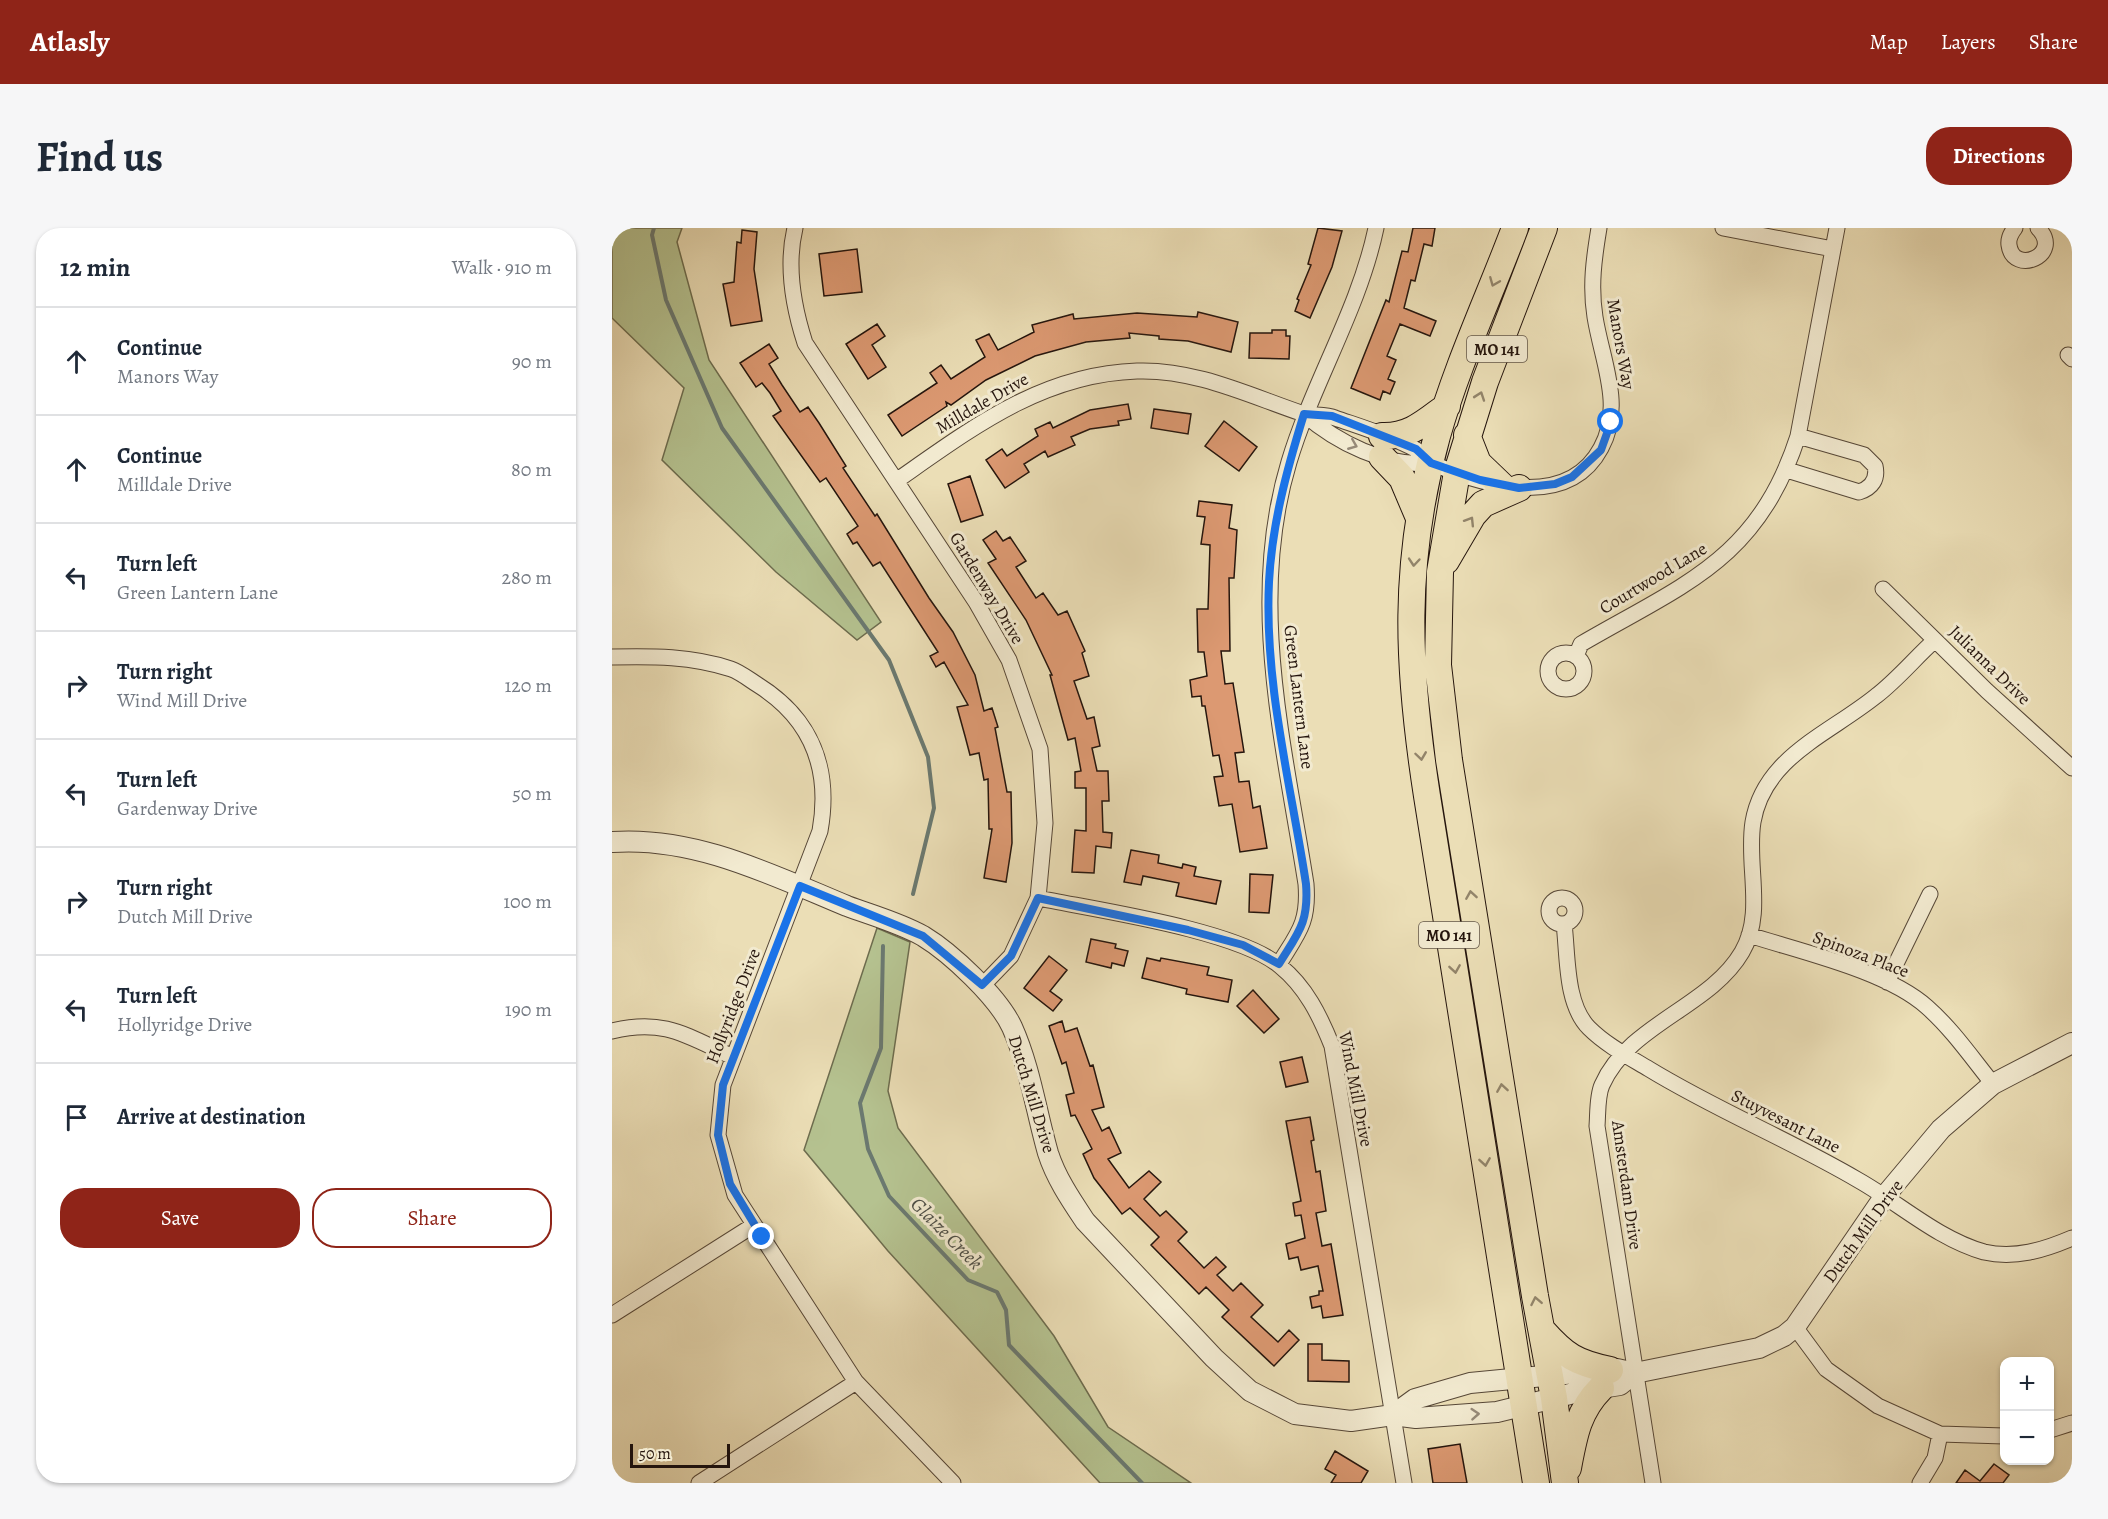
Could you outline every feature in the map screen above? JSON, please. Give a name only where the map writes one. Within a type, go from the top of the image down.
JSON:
[{"type":"highway","name":"MO 141","points":[[1515,228],[1447,406],[1431,463],[1419,518],[1411,599],[1413,698],[1536,1483]]},
{"type":"highway","name":"MO 141","points":[[1544,228],[1467,435],[1457,472],[1440,572],[1438,664],[1443,714],[1552,1388],[1565,1483]]},
{"type":"highway","points":[[1419,518],[1402,478],[1382,447],[1398,436],[1413,431],[1447,406]]},
{"type":"highway","points":[[1440,572],[1473,515],[1483,504],[1510,487],[1478,463],[1467,435]]},
{"type":"highway","points":[[1542,1330],[1560,1351],[1605,1379],[1580,1416],[1565,1483]]},
{"type":"street","name":"Gardenway Drive","points":[[795,228],[791,250],[793,294],[805,343],[976,602],[1003,651],[1040,749],[1045,824],[1038,898],[1011,956],[982,985]]},
{"type":"street","name":"Green Lantern Lane","points":[[1279,964],[1302,926],[1308,908],[1276,704],[1269,622],[1269,582],[1282,487],[1304,414],[1362,276],[1376,228]]},
{"type":"street","name":"Manors Way","points":[[1431,463],[1510,487],[1555,484],[1572,477],[1601,450],[1611,422],[1611,391],[1595,317],[1592,278],[1599,228]]},
{"type":"street","points":[[1723,228],[1833,249]]},
{"type":"street","name":"Courtwood Lane","points":[[1576,656],[1581,644],[1699,577],[1726,556],[1775,494],[1787,470],[1798,436],[1837,228]]},
{"type":"street","points":[[2011,229],[2008,243],[2012,254],[2028,261],[2039,256],[2045,246],[2043,234],[2038,228]]},
{"type":"street","name":"Milldale Drive","points":[[896,481],[1022,400],[1052,386],[1099,373],[1159,372],[1192,376],[1304,414],[1327,434],[1382,447],[1416,449],[1431,463]]},
{"type":"street","points":[[1787,470],[1853,491],[1866,490],[1876,479],[1875,466],[1864,455],[1798,436]]},
{"type":"street","name":"Julianna Drive","points":[[1882,589],[2072,768]]},
{"type":"street","name":"Amsterdam Drive","points":[[1653,1483],[1597,1126],[1601,1086],[1624,1054],[1666,1017],[1710,987],[1742,952],[1749,935],[1754,904],[1750,849],[1753,821],[1762,792],[1796,751],[1848,719],[1879,694],[1935,640]]},
{"type":"street","name":"Hollyridge Drive","points":[[612,657],[651,656],[698,660],[733,669],[789,708],[813,744],[823,789],[824,809],[820,831],[723,1085],[718,1135],[730,1184],[856,1382],[952,1483]]},
{"type":"street","name":"Dutch Mill Drive","points":[[612,842],[647,841],[696,848],[800,886],[923,936],[982,985],[1011,1025],[1032,1081],[1049,1154],[1058,1177],[1085,1221],[1214,1358],[1250,1391],[1269,1403],[1295,1414],[1322,1419],[1351,1420],[1393,1415],[1416,1419],[1497,1412],[1524,1406],[1552,1388],[1759,1348],[1773,1343],[1795,1327],[1884,1197],[1941,1129],[1993,1084],[2072,1043]]},
{"type":"street","points":[[1887,982],[1930,894]]},
{"type":"street","name":"Wind Mill Drive","points":[[1038,898],[1188,930],[1243,945],[1279,964],[1315,1007],[1332,1046],[1404,1483]]},
{"type":"street","name":"Stuyvesant Lane","points":[[1563,924],[1572,986],[1580,1016],[1589,1028],[1624,1054],[1713,1106],[1778,1136],[1860,1181],[1959,1243],[2002,1255],[2045,1249],[2072,1238]]},
{"type":"street","name":"Spinoza Place","points":[[1749,935],[1887,982],[1927,1007],[1993,1084]]},
{"type":"street","points":[[612,1031],[633,1026],[652,1025],[668,1028],[733,1057]]},
{"type":"street","points":[[612,1315],[754,1225]]},
{"type":"street","points":[[1795,1327],[1826,1369],[1878,1406],[1940,1434],[2000,1436]]},
{"type":"street","name":"Dutch Mill Drive","points":[[1393,1415],[1415,1399],[1470,1383],[1520,1378],[1552,1388]]},
{"type":"street","points":[[699,1483],[856,1382]]},
{"type":"street","points":[[2054,1428],[2072,1423]]},
{"type":"street","points":[[1920,1483],[1935,1458],[1940,1434]]},
{"type":"green space","points":[[612,228],[682,228],[677,242],[709,360],[881,622],[857,640],[776,572],[662,460],[684,388],[612,318]]},
{"type":"green space","points":[[877,928],[910,942],[888,1091],[898,1128],[1054,1336],[1108,1427],[1191,1483],[1100,1483],[888,1251],[804,1150]]},
{"type":"building","points":[[1318,228],[1342,231],[1332,267],[1310,318],[1295,311],[1299,300],[1297,299],[1311,265],[1308,264]]},
{"type":"building","points":[[1413,228],[1435,228],[1432,246],[1424,244],[1415,281],[1411,280],[1404,308],[1436,321],[1430,336],[1400,324],[1387,356],[1396,360],[1388,379],[1395,382],[1390,394],[1383,391],[1380,400],[1351,388],[1386,300],[1389,302],[1402,251],[1408,252]]},
{"type":"building","points":[[742,230],[757,232],[754,269],[762,321],[731,326],[723,284],[734,282],[737,242],[741,243]]},
{"type":"building","points":[[857,249],[862,292],[824,296],[819,254]]},
{"type":"building","points":[[1198,312],[1238,322],[1231,352],[1188,341],[1159,339],[1159,336],[1129,333],[1130,338],[1086,342],[1035,356],[986,380],[951,405],[946,402],[947,406],[902,436],[888,415],[937,383],[930,373],[941,365],[951,379],[985,357],[976,340],[989,334],[998,350],[1034,332],[1032,325],[1073,314],[1074,319],[1137,313],[1197,317]]},
{"type":"building","points":[[877,324],[885,336],[872,345],[886,367],[868,379],[846,344]]},
{"type":"building","points":[[1272,330],[1286,330],[1286,336],[1290,336],[1289,359],[1249,358],[1250,333],[1272,333]]},
{"type":"building","points":[[769,344],[778,358],[769,364],[800,412],[808,407],[819,423],[846,466],[843,468],[875,516],[877,514],[953,632],[975,675],[984,711],[992,708],[998,727],[995,728],[1007,792],[1011,792],[1012,843],[1006,882],[984,878],[992,829],[989,829],[988,779],[984,780],[979,753],[970,755],[957,707],[968,705],[944,662],[936,667],[930,656],[938,652],[880,562],[873,566],[857,542],[853,544],[847,534],[858,526],[826,478],[820,482],[773,416],[781,411],[770,393],[762,383],[756,387],[740,363]]},
{"type":"building","points":[[1128,404],[1131,419],[1118,421],[1119,425],[1090,429],[1071,437],[1075,445],[1048,457],[1045,451],[1024,464],[1029,472],[1005,488],[986,460],[1002,449],[1007,456],[1038,436],[1035,429],[1050,422],[1053,428],[1090,410]]},
{"type":"building","points":[[1154,409],[1191,414],[1188,434],[1151,428]]},
{"type":"building","points":[[1224,421],[1257,447],[1239,471],[1205,446]]},
{"type":"building","points":[[970,476],[983,515],[961,522],[948,484]]},
{"type":"building","points":[[1199,501],[1232,505],[1229,528],[1237,530],[1234,578],[1229,578],[1230,651],[1221,651],[1225,684],[1233,683],[1244,752],[1235,753],[1239,782],[1249,781],[1253,808],[1260,806],[1267,848],[1240,852],[1232,804],[1219,806],[1214,777],[1223,776],[1219,755],[1213,756],[1205,706],[1202,706],[1201,696],[1192,697],[1190,680],[1207,676],[1204,652],[1198,652],[1197,609],[1208,609],[1210,545],[1201,544],[1205,517],[1197,516]]},
{"type":"building","points":[[996,531],[1003,541],[1010,537],[1026,561],[1016,567],[1036,598],[1043,593],[1058,615],[1067,611],[1085,651],[1082,653],[1089,676],[1074,681],[1087,719],[1094,717],[1100,746],[1092,748],[1097,771],[1108,771],[1109,801],[1102,801],[1103,832],[1112,833],[1111,848],[1096,846],[1094,873],[1072,872],[1075,830],[1086,831],[1086,788],[1075,788],[1075,772],[1081,771],[1075,738],[1068,740],[1050,675],[1052,675],[1026,620],[988,563],[996,559],[983,540]]},
{"type":"building","points":[[1131,850],[1159,855],[1158,863],[1182,868],[1183,864],[1196,867],[1194,876],[1221,881],[1216,904],[1176,896],[1179,883],[1143,876],[1141,885],[1124,882]]},
{"type":"building","points":[[1250,874],[1273,875],[1269,913],[1249,912]]},
{"type":"building","points":[[1091,939],[1116,944],[1115,948],[1128,951],[1124,966],[1112,963],[1111,968],[1086,962]]},
{"type":"building","points":[[1049,956],[1067,970],[1050,991],[1062,1000],[1053,1011],[1024,988]]},
{"type":"building","points":[[1147,958],[1160,961],[1161,958],[1209,967],[1207,975],[1232,980],[1228,1002],[1186,994],[1187,989],[1142,978]]},
{"type":"building","points":[[1253,990],[1279,1019],[1264,1033],[1237,1006]]},
{"type":"building","points":[[1062,1021],[1065,1032],[1077,1028],[1090,1066],[1093,1065],[1104,1107],[1092,1110],[1102,1131],[1109,1127],[1121,1153],[1108,1159],[1129,1188],[1149,1171],[1161,1182],[1144,1199],[1160,1216],[1166,1211],[1187,1232],[1178,1241],[1204,1268],[1216,1257],[1226,1267],[1217,1275],[1233,1291],[1241,1283],[1263,1305],[1251,1317],[1278,1342],[1289,1330],[1299,1340],[1274,1366],[1222,1317],[1229,1310],[1206,1287],[1199,1294],[1151,1245],[1159,1237],[1130,1208],[1122,1214],[1094,1178],[1083,1154],[1092,1149],[1075,1115],[1071,1116],[1066,1095],[1074,1093],[1066,1062],[1062,1064],[1049,1026]]},
{"type":"building","points":[[1302,1057],[1308,1082],[1286,1087],[1280,1062]]},
{"type":"building","points":[[1310,1117],[1316,1172],[1320,1171],[1326,1211],[1316,1213],[1322,1246],[1331,1244],[1343,1315],[1323,1318],[1321,1306],[1312,1308],[1310,1297],[1319,1295],[1319,1291],[1323,1291],[1318,1266],[1301,1270],[1298,1257],[1289,1259],[1286,1244],[1305,1238],[1301,1215],[1295,1216],[1293,1203],[1301,1201],[1286,1121]]},
{"type":"building","points":[[1308,1344],[1322,1344],[1322,1360],[1349,1361],[1349,1382],[1308,1381]]},
{"type":"building","points":[[1460,1444],[1467,1483],[1433,1483],[1428,1449]]},
{"type":"building","points":[[1335,1451],[1368,1471],[1361,1483],[1331,1483],[1336,1475],[1325,1469]]},
{"type":"building","points":[[1994,1464],[2009,1475],[2003,1483],[1956,1483],[1965,1470],[1980,1481]]},
{"type":"waterway","points":[[654,228],[652,235],[666,300],[722,428],[889,660],[928,757],[934,808],[913,894]]},
{"type":"waterway","name":"Glaize Creek","points":[[883,946],[881,1048],[860,1103],[868,1149],[889,1196],[968,1280],[997,1292],[1006,1310],[1009,1345],[1142,1483]]},
{"type":"route","points":[[762,1237],[730,1184],[718,1135],[723,1085],[800,886],[923,936],[982,985],[1011,956],[1038,898],[1188,930],[1243,945],[1279,964],[1302,926],[1308,908],[1276,704],[1269,622],[1269,582],[1282,487],[1304,414],[1332,416],[1416,449],[1431,463],[1480,480],[1519,488],[1555,484],[1572,477],[1601,450],[1611,422]]}]
